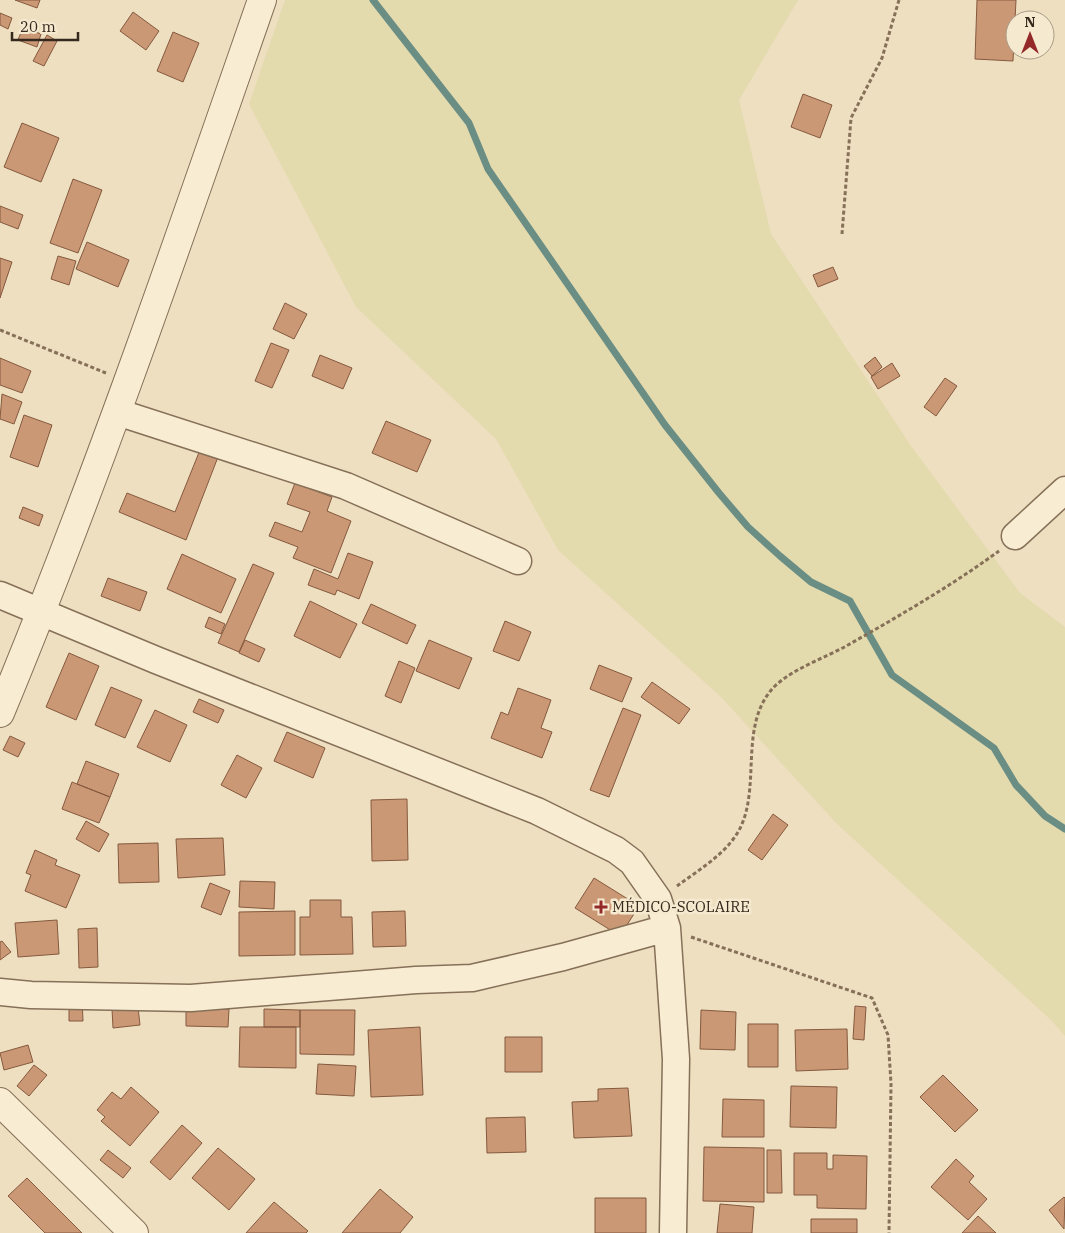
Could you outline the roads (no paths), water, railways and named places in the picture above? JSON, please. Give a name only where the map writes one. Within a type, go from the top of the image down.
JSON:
[{"type":"street","points":[[0,714],[42,612],[118,412],[262,0]]},
{"type":"street","points":[[118,412],[346,486],[518,561]]},
{"type":"street","points":[[1015,536],[1065,490]]},
{"type":"street","points":[[0,595],[156,660],[451,776],[597,838],[632,862],[658,899],[667,928],[676,1059],[673,1233]]},
{"type":"street","points":[[0,992],[31,995],[191,998],[416,980],[472,978],[562,957],[667,928]]},
{"type":"street","points":[[0,1102],[134,1233]]},
{"type":"waterway","points":[[373,0],[469,123],[488,169],[665,425],[719,493],[748,527],[811,582],[850,601],[892,675],[994,748],[1016,785],[1045,816],[1065,829]]},
{"type":"place","name":"MÉDICO-SCOLAIRE","points":[[601,907]]}]
